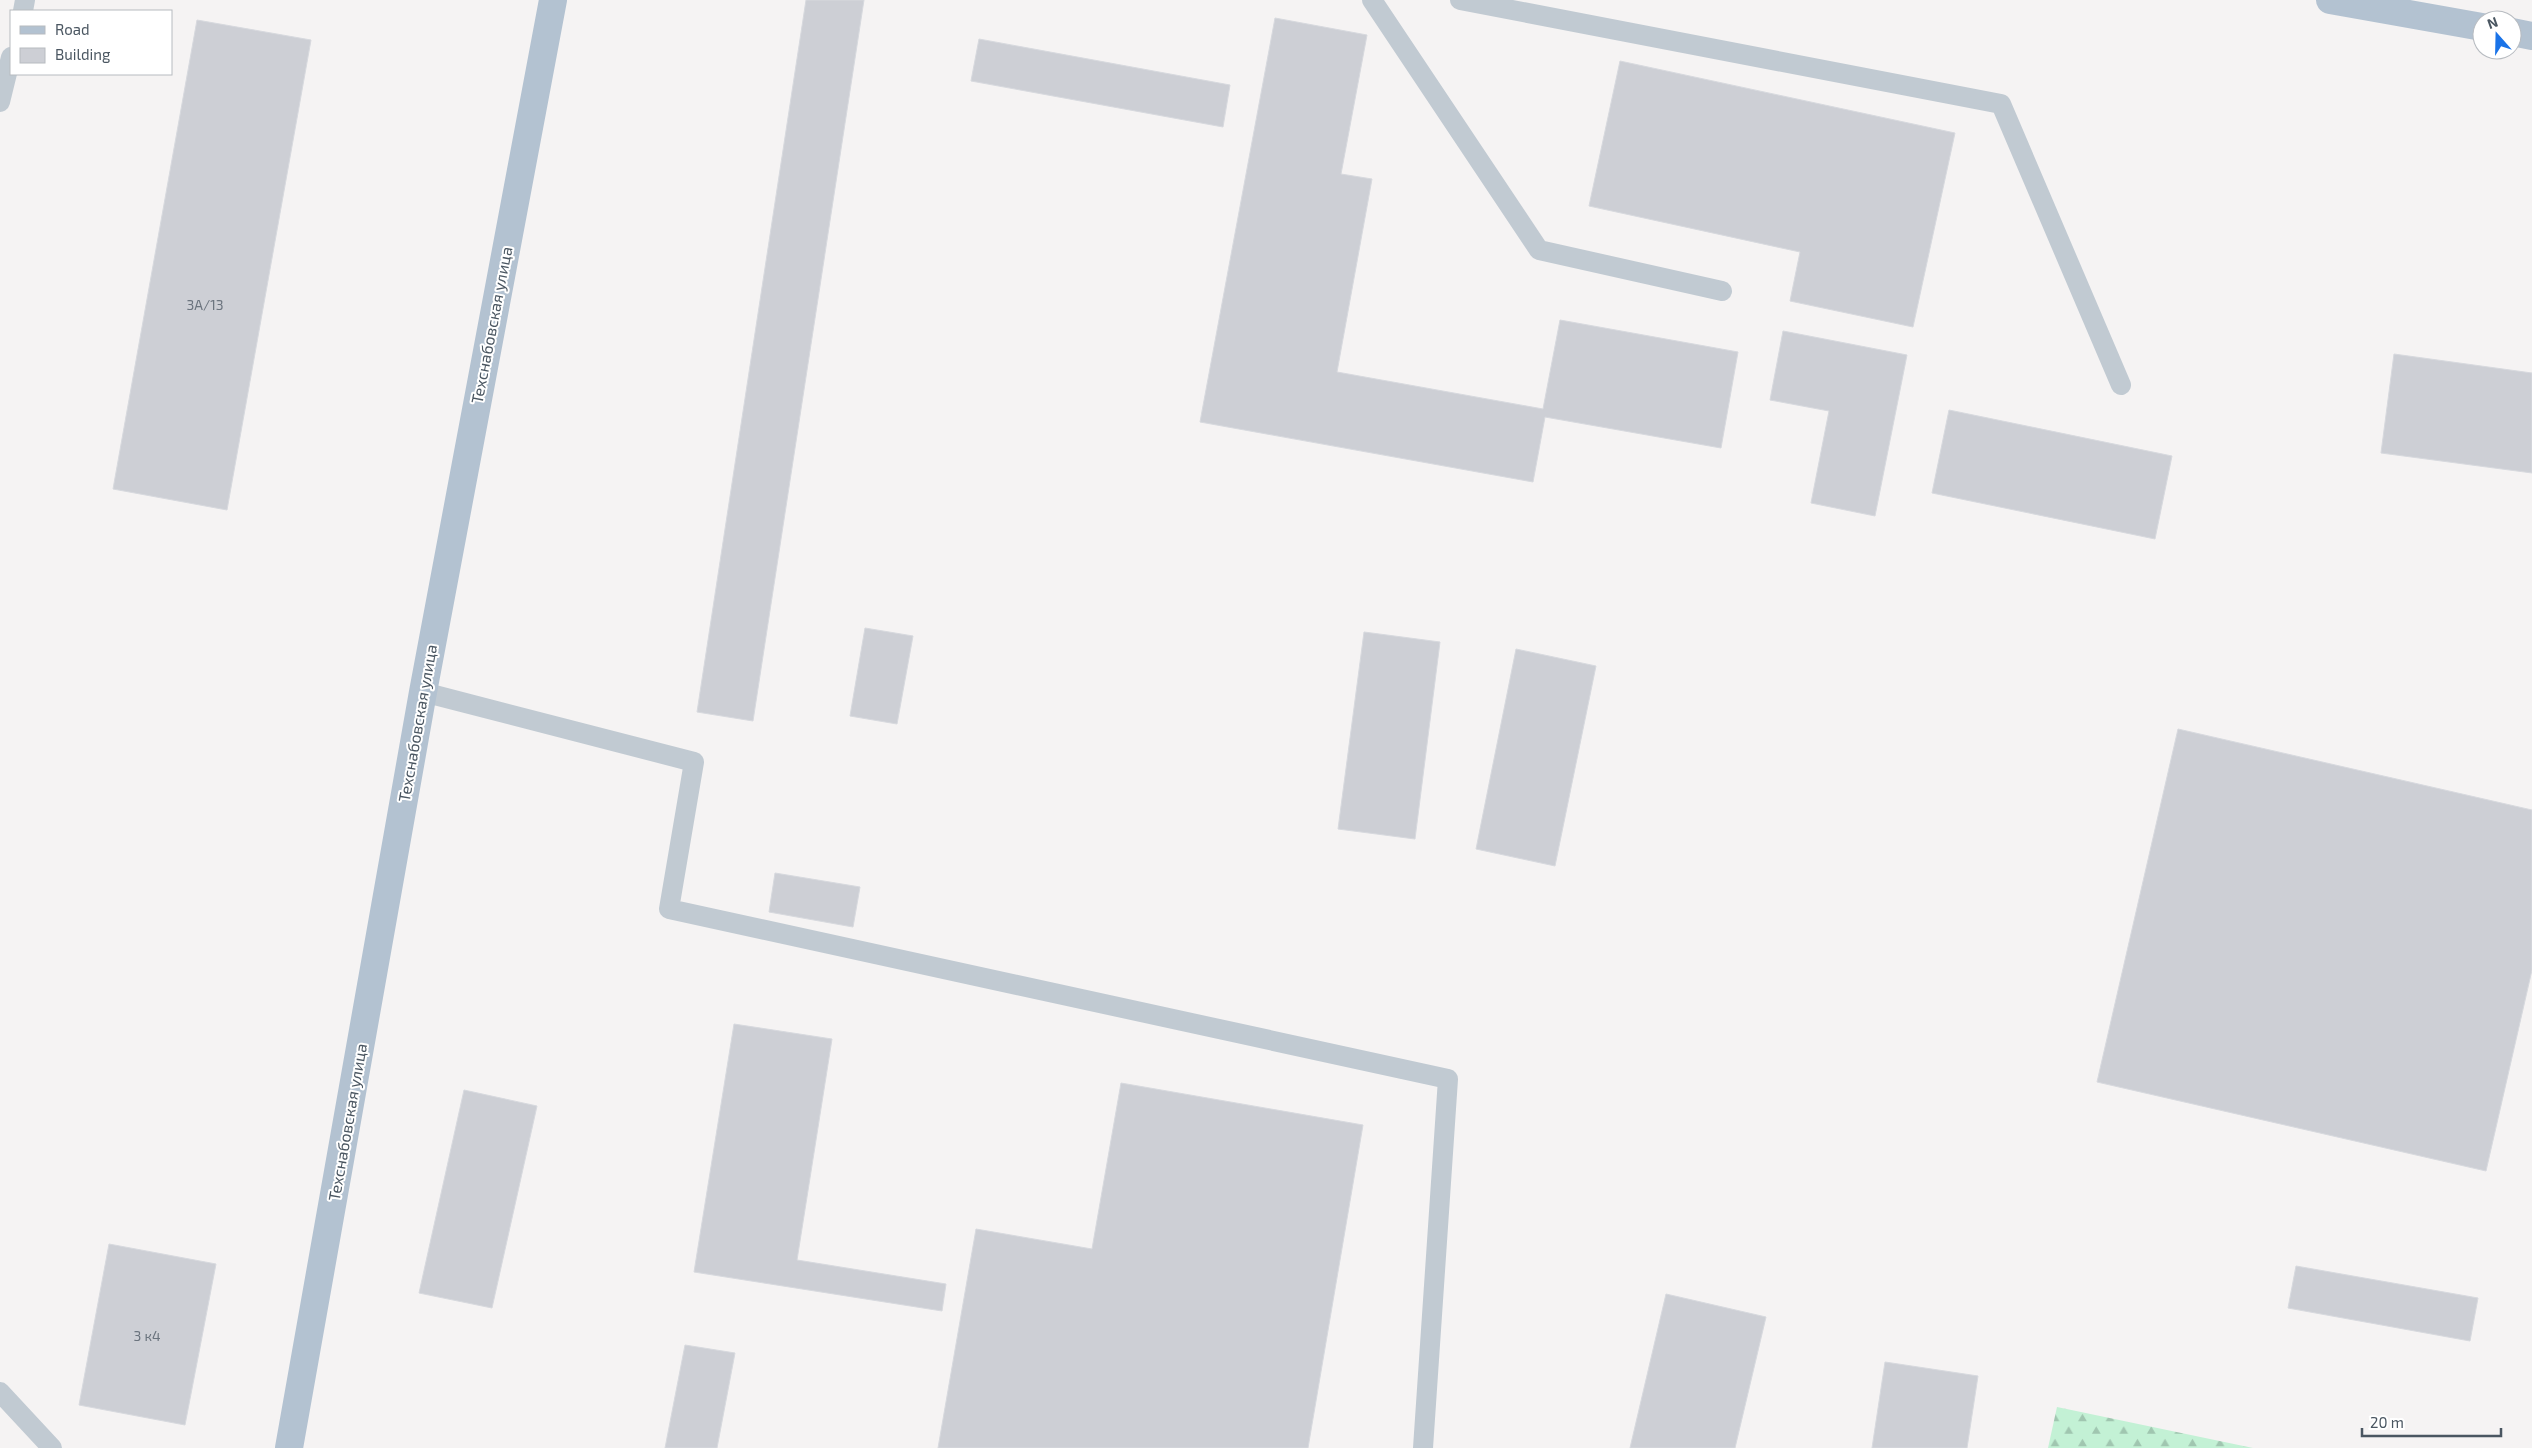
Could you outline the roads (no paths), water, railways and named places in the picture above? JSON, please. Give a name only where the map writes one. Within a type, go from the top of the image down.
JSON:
[{"type":"main road","name":"Техснабовская улица","points":[[289,1448],[422,692],[552,0]]},
{"type":"main road","points":[[2330,0],[2472,25]]},
{"type":"lane","points":[[1372,0],[1539,250],[1722,291]]},
{"type":"lane","points":[[1460,0],[2001,104],[2121,385]]},
{"type":"lane","points":[[0,102],[10,61]]},
{"type":"lane","points":[[422,692],[694,762],[669,909],[1448,1079],[1423,1448]]},
{"type":"lane","points":[[0,1392],[52,1448]]}]
